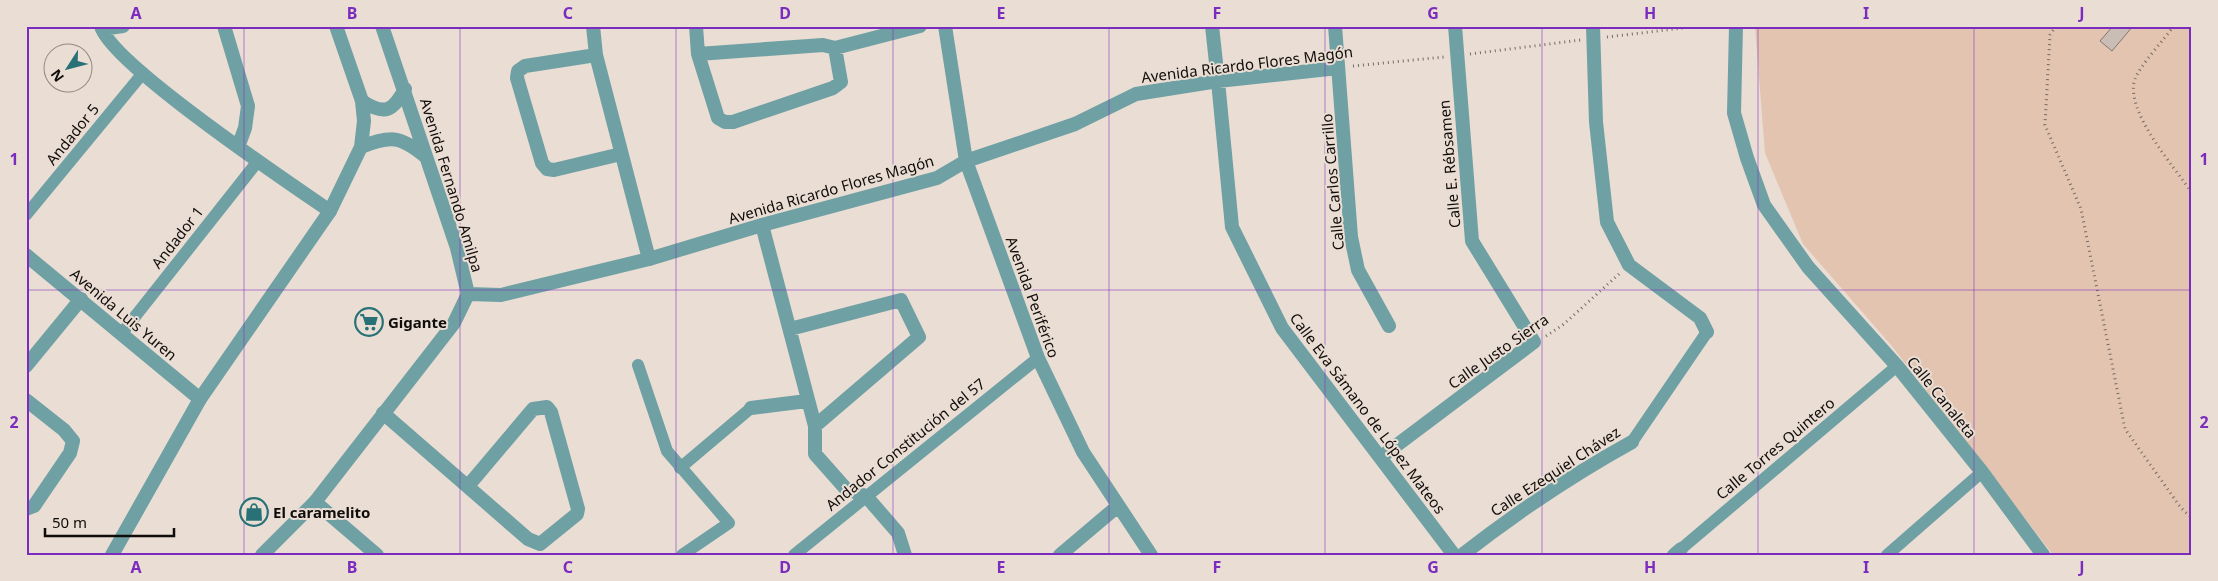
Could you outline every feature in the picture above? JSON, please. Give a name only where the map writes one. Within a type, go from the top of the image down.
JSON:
[{"type":"street","points":[[123,26],[101,28],[109,40],[143,73],[238,147],[330,211]]},
{"type":"street","points":[[224,26],[248,106],[246,128],[238,147]]},
{"type":"street","points":[[112,555],[200,399],[330,211],[361,147],[364,121],[362,101],[336,26]]},
{"type":"street","name":"Avenida Fernando Amilpa","points":[[262,555],[315,502],[454,323],[468,294],[462,267],[405,88],[382,26]]},
{"type":"street","points":[[593,26],[596,55],[649,259]]},
{"type":"street","points":[[696,26],[698,54],[718,118],[725,122],[733,122],[833,88],[840,82],[835,48]]},
{"type":"street","points":[[698,54],[823,45],[835,48],[920,26]]},
{"type":"street","name":"Avenida Periférico","points":[[945,26],[966,161],[1038,358],[1083,452],[1151,555]]},
{"type":"street","name":"Calle Eva Sámano de López Mateos","points":[[1212,26],[1232,227],[1282,328],[1454,555]]},
{"type":"street","name":"Calle Carlos Carrillo","points":[[1335,26],[1351,237],[1358,270],[1389,326]]},
{"type":"street","name":"Calle E. Rébsamen","points":[[1455,26],[1472,241],[1534,342]]},
{"type":"street","name":"Calle Canaleta","points":[[1736,26],[1734,113],[1747,158],[1764,205],[1808,267],[1897,366],[1982,472],[2044,555]]},
{"type":"street","points":[[1593,33],[1596,122],[1607,222],[1629,265],[1700,318],[1706,332]]},
{"type":"street","points":[[596,55],[524,66],[518,71],[517,78],[542,163],[547,169],[554,170],[621,154]]},
{"type":"street","name":"Avenida Ricardo Flores Magón","points":[[468,294],[501,295],[649,259],[762,225],[937,178],[966,161],[1075,124],[1136,94],[1338,68]]},
{"type":"street","name":"Andador 5","points":[[26,215],[143,73]]},
{"type":"street","points":[[362,101],[376,110],[383,110],[397,104],[405,88]]},
{"type":"street","points":[[361,147],[394,138],[404,140],[427,158]]},
{"type":"street","name":"Andador 1","points":[[122,333],[258,161]]},
{"type":"street","points":[[762,225],[814,426],[815,454],[846,489],[866,496],[898,533],[906,555]]},
{"type":"street","name":"Avenida Luis Yuren","points":[[26,255],[200,399]]},
{"type":"street","points":[[26,366],[81,299]]},
{"type":"street","points":[[790,329],[901,300],[919,337],[814,426]]},
{"type":"street","name":"Calle Ezequiel Chávez","points":[[1462,555],[1511,517],[1568,478],[1632,442],[1706,332]]},
{"type":"street","name":"Calle Justo Sierra","points":[[1381,457],[1534,342]]},
{"type":"street","name":"Andador Constitución del 57","points":[[794,555],[1038,358]]},
{"type":"street","points":[[638,365],[659,434],[667,451],[729,523],[682,555]]},
{"type":"street","name":"Calle Torres Quintero","points":[[1678,552],[1897,366]]},
{"type":"street","points":[[26,400],[64,430],[72,441],[70,453],[34,506],[26,509]]},
{"type":"street","points":[[680,468],[751,408],[807,401]]},
{"type":"street","points":[[383,413],[534,543],[540,544],[577,514],[578,509],[551,412],[547,407],[533,409],[468,486]]},
{"type":"street","points":[[1887,555],[1982,472]]},
{"type":"street","points":[[315,502],[377,555]]},
{"type":"street","points":[[1060,555],[1118,506]]},
{"type":"path","name":"Avenida Ricardo Flores Magón","points":[[1338,68],[1457,56],[1593,33],[1700,26]]},
{"type":"path","points":[[2056,26],[2050,35],[2044,125],[2081,209],[2125,429],[2180,508],[2192,518]]},
{"type":"path","points":[[2174,26],[2135,78],[2133,98],[2140,118],[2192,193]]},
{"type":"path","name":"Calle Justo Sierra","points":[[1534,342],[1564,324],[1629,265]]},
{"type":"shaded area","points":[[1755,26],[2192,26],[2192,555],[2053,555],[1891,345],[1803,244],[1765,153]]},
{"type":"building","points":[[2113,26],[2133,26],[2112,51],[2100,41]]},
{"type":"place","name":"Gigante","points":[[369,322]]},
{"type":"place","name":"El caramelito","points":[[254,512]]}]
